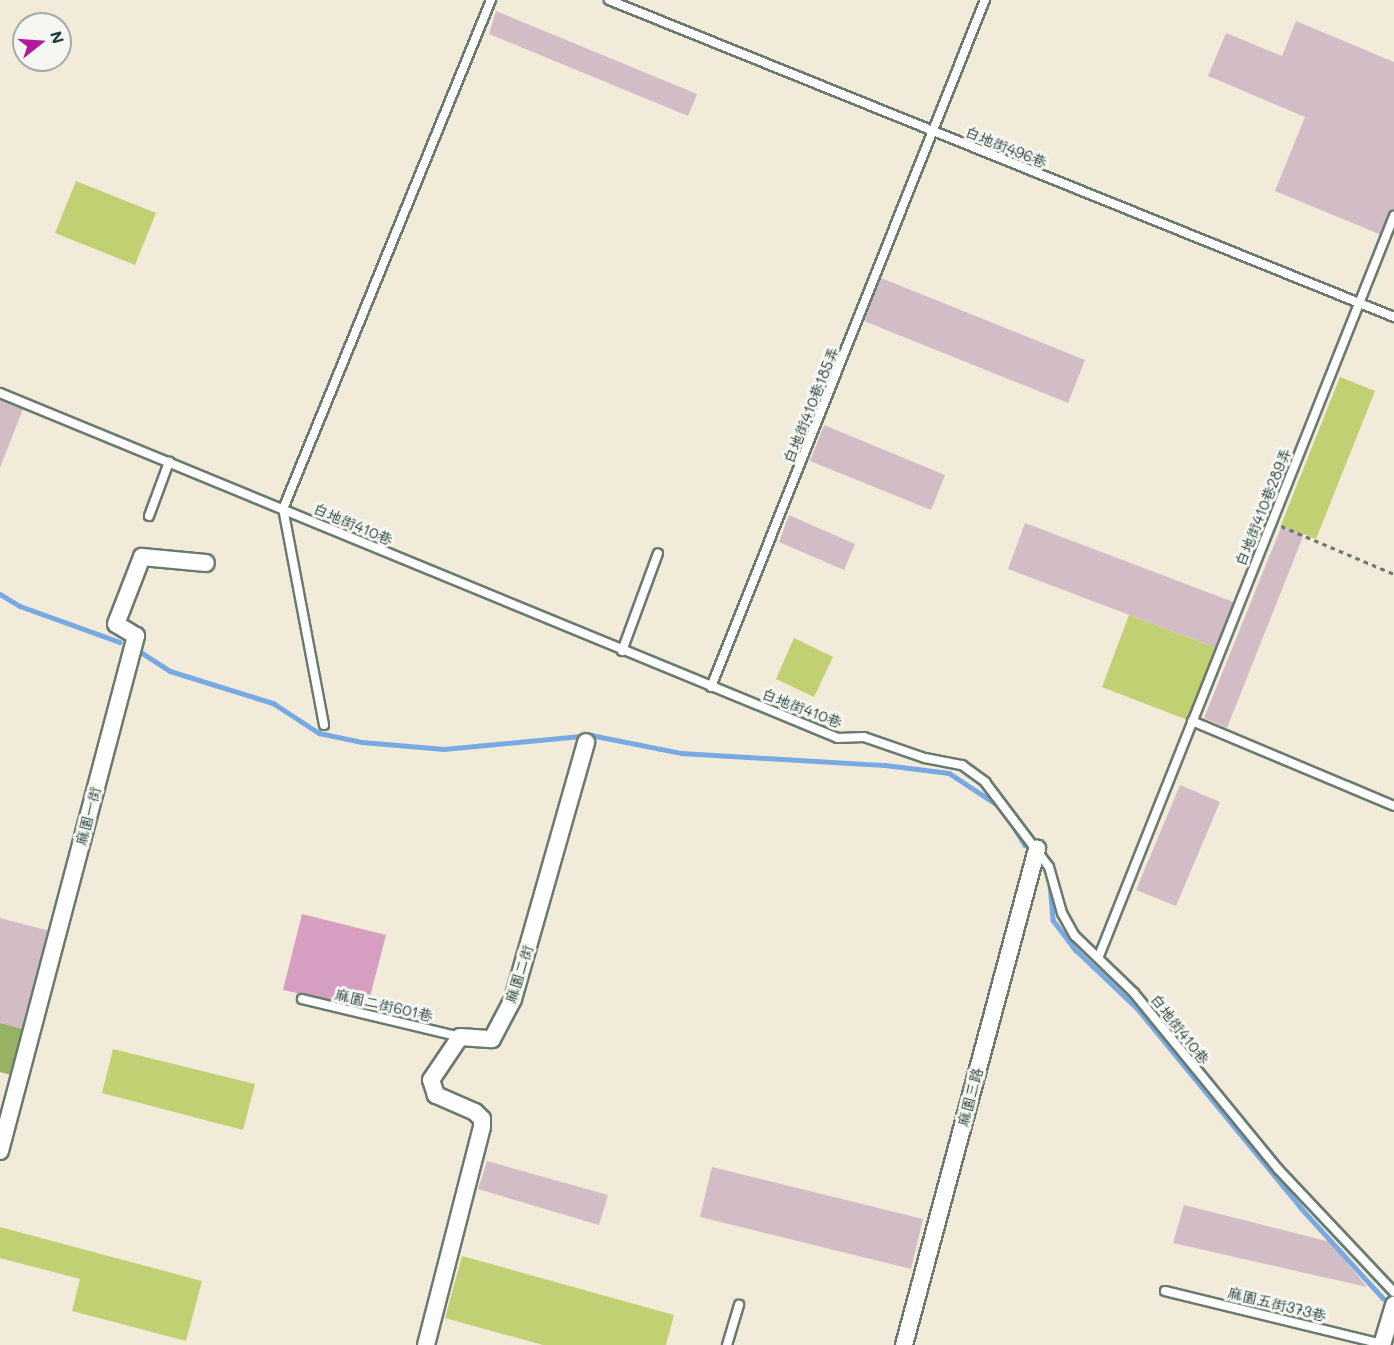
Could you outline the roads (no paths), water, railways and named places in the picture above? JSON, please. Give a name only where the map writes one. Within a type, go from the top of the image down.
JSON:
[{"type":"street","name":"麻園一街","points":[[0,1151],[136,636],[116,624],[142,557],[206,563]]},
{"type":"street","name":"麻園二街","points":[[460,1037],[492,1039],[513,999],[586,742]]},
{"type":"street","name":"麻園三路","points":[[904,1345],[1037,849]]},
{"type":"street","points":[[426,1345],[482,1127],[482,1119],[475,1112],[433,1090],[431,1080],[460,1037]]},
{"type":"street","points":[[1383,1344],[1394,1305]]},
{"type":"lane","points":[[324,725],[283,509],[491,0]]},
{"type":"lane","name":"白地街496巷","points":[[609,0],[931,132],[1394,317]]},
{"type":"lane","name":"白地街410巷185弄","points":[[711,687],[839,373],[931,132],[985,0]]},
{"type":"lane","name":"白地街410巷289弄","points":[[1099,956],[1394,216]]},
{"type":"lane","name":"白地街410巷","points":[[0,393],[838,738],[864,737],[925,758],[962,765],[985,782],[1037,849],[1055,881],[1062,913],[1075,936],[1099,956],[1278,1169],[1394,1292]]},
{"type":"lane","points":[[149,516],[169,462]]},
{"type":"lane","points":[[622,651],[657,554]]},
{"type":"lane","points":[[1192,721],[1394,806]]},
{"type":"lane","name":"麻園二街601巷","points":[[302,999],[460,1037]]},
{"type":"lane","name":"麻園五街373巷","points":[[1165,1291],[1383,1344]]},
{"type":"lane","points":[[727,1345],[739,1305]]},
{"type":"waterway","points":[[0,594],[20,606],[120,642]]},
{"type":"waterway","points":[[136,649],[170,671],[273,703],[319,733],[362,742],[444,749],[591,735],[681,753],[885,765],[949,773],[999,806]]},
{"type":"waterway","points":[[1014,827],[1025,845]]},
{"type":"waterway","points":[[1050,884],[1053,920],[1076,950],[1137,1008],[1301,1208],[1383,1298]]}]
